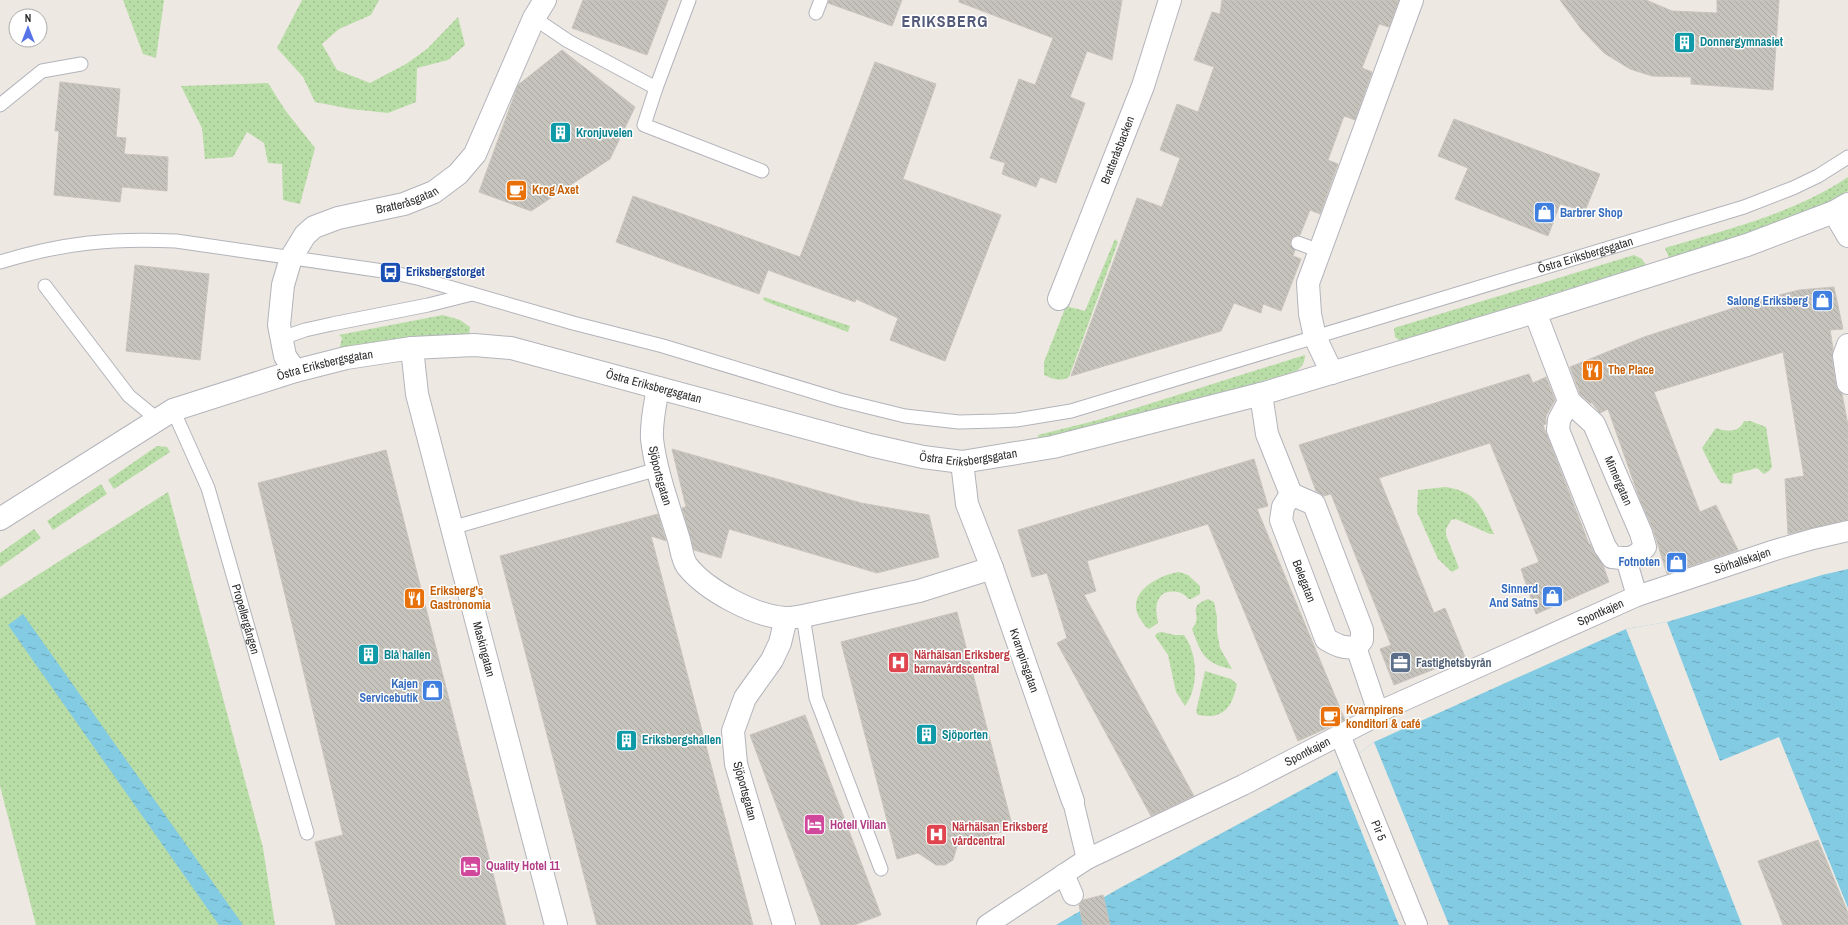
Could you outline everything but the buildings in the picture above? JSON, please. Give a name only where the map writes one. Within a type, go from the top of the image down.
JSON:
[{"type":"street","name":"Bratteråsbacken","points":[[1059,299],[1143,86],[1170,0]]},
{"type":"street","points":[[1332,373],[1315,337],[1310,314],[1308,283],[1412,0]]},
{"type":"street","name":"Bratteråsgatan","points":[[295,371],[285,356],[279,325],[283,285],[291,258],[305,234],[314,227],[338,218],[404,204],[434,192],[458,174],[475,154],[540,9]]},
{"type":"street","points":[[1841,208],[1848,236]]},
{"type":"street","name":"Östra Eriksbergsgatan","points":[[0,519],[165,414],[295,371],[346,358],[412,348],[474,345],[511,348],[870,446],[923,457],[962,462],[1053,448],[1261,394],[1535,312],[1747,245],[1841,208]]},
{"type":"street","name":"Mimergatan","points":[[1535,312],[1569,401],[1594,424],[1641,533],[1645,547],[1638,555],[1626,559]]},
{"type":"street","points":[[1848,345],[1844,356],[1848,383]]},
{"type":"street","name":"Maskingatan","points":[[412,348],[417,394],[556,925]]},
{"type":"street","name":"Sjöportsgatan","points":[[658,388],[653,413],[652,439],[658,469],[686,565],[702,580],[739,603],[768,615],[795,617],[918,591],[992,568]]},
{"type":"street","points":[[1261,394],[1267,434],[1291,494],[1314,504],[1362,630],[1362,640],[1356,647],[1378,712]]},
{"type":"street","points":[[1569,401],[1559,420],[1558,430],[1605,547],[1612,557],[1626,559],[1638,596]]},
{"type":"street","name":"Kvarnpirsgatan","points":[[962,462],[967,504],[992,568],[1073,801],[1087,859]]},
{"type":"street","name":"Belegatan","points":[[1291,494],[1283,507],[1281,520],[1326,639],[1337,646],[1349,648],[1356,647]]},
{"type":"street","name":"Sörhallskajen","points":[[1638,596],[1775,550],[1813,539],[1848,532]]},
{"type":"street","name":"Spontkajen","points":[[988,925],[1087,859],[1243,785],[1369,720],[1378,712],[1638,596]]},
{"type":"street","name":"Sjöportsgatan","points":[[784,925],[736,764],[733,731],[745,698],[772,660],[795,617]]},
{"type":"street","name":"Pir 5","points":[[1340,735],[1417,925]]},
{"type":"street","points":[[1064,874],[1073,895]]},
{"type":"lane","points":[[689,0],[656,88],[644,125],[762,171]]},
{"type":"lane","points":[[816,13],[821,0]]},
{"type":"lane","points":[[540,9],[568,41],[656,88]]},
{"type":"lane","points":[[0,105],[42,71],[81,64]]},
{"type":"lane","name":"Östra Eriksbergsgatan","points":[[0,262],[38,251],[77,243],[122,239],[176,241],[390,272],[474,293],[573,323],[663,346],[865,407],[920,418],[959,422],[1016,420],[1071,411],[1744,206],[1794,188],[1818,176],[1848,157]]},
{"type":"lane","points":[[1298,243],[1320,251]]},
{"type":"lane","points":[[45,286],[129,396],[165,414]]},
{"type":"lane","points":[[282,338],[332,324],[428,305],[474,293]]},
{"type":"lane","name":"Propellergången","points":[[165,414],[208,488],[307,833]]},
{"type":"lane","points":[[451,528],[658,469]]},
{"type":"lane","points":[[795,617],[816,698],[882,869]]},
{"type":"green space","points":[[123,0],[164,0],[156,58],[143,54]]},
{"type":"green space","points":[[302,0],[379,0],[371,15],[339,29],[322,44],[337,70],[370,83],[406,64],[427,49],[458,17],[465,45],[448,60],[417,68],[416,102],[388,113],[351,109],[315,102],[303,77],[277,48]]},
{"type":"green space","points":[[268,83],[285,110],[315,148],[300,204],[283,200],[282,164],[268,163],[264,143],[247,132],[233,157],[205,159],[202,128],[181,86]]},
{"type":"green space","points":[[1848,177],[1848,191],[1806,212],[1763,230],[1673,259],[1669,258],[1665,248],[1736,227],[1783,211],[1827,190]]},
{"type":"green space","points":[[1115,239],[1118,242],[1069,377],[1060,380],[1044,375],[1044,362],[1066,306],[1085,311]]},
{"type":"green space","points":[[1634,255],[1642,259],[1646,265],[1407,339],[1399,340],[1395,337],[1394,328]]},
{"type":"green space","points":[[764,297],[850,326],[848,332],[772,304],[763,300]]},
{"type":"green space","points":[[443,315],[460,320],[470,327],[469,338],[339,351],[342,338],[339,335]]},
{"type":"green space","points":[[1305,355],[1303,364],[1296,371],[1129,422],[1040,443],[1038,435],[1098,420]]},
{"type":"green space","points":[[1744,421],[1750,421],[1766,427],[1772,467],[1764,474],[1757,468],[1733,474],[1732,484],[1721,483],[1702,448],[1716,428],[1728,431],[1736,430]]},
{"type":"green space","points":[[157,446],[167,447],[170,452],[114,489],[108,480]]},
{"type":"green space","points":[[101,484],[107,494],[53,530],[47,521]]},
{"type":"green space","points":[[1445,487],[1464,492],[1477,502],[1486,516],[1494,534],[1490,534],[1456,519],[1451,520],[1446,529],[1446,535],[1459,568],[1452,572],[1438,559],[1417,512],[1418,490]]},
{"type":"green space","points":[[168,492],[263,848],[275,925],[36,925],[0,786],[0,599]]},
{"type":"green space","points":[[34,529],[41,538],[0,567],[0,553]]},
{"type":"green space","points":[[1179,572],[1188,575],[1200,586],[1200,594],[1188,599],[1179,592],[1162,594],[1156,607],[1158,623],[1149,629],[1144,625],[1139,617],[1136,608],[1137,600],[1147,586],[1154,581]]},
{"type":"green space","points":[[1208,599],[1214,602],[1220,648],[1232,669],[1215,664],[1205,656],[1198,645],[1192,629],[1197,620],[1197,606],[1201,602]]},
{"type":"green space","points":[[1162,632],[1175,635],[1184,635],[1192,652],[1195,681],[1190,699],[1185,706],[1176,692],[1168,655],[1155,636],[1157,633]]},
{"type":"green space","points":[[1205,671],[1231,679],[1237,684],[1229,705],[1225,710],[1214,716],[1198,715],[1196,712]]},
{"type":"water","points":[[1848,569],[1848,925],[1056,925],[1118,889],[1337,771],[1374,742],[1626,629],[1667,622],[1822,575]]},
{"type":"water","points":[[23,614],[243,925],[219,925],[8,625]]},
{"type":"pier","points":[[1667,622],[1720,761],[1779,737],[1848,908],[1848,925],[1742,925],[1626,629]]},
{"type":"pier","points":[[1374,742],[1449,925],[1399,925],[1337,771]]},
{"type":"place","name":"Donnergymnasiet","points":[[1684,42]]},
{"type":"place","name":"Kronjuvelen","points":[[561,133]]},
{"type":"place","name":"Krog Axet","points":[[516,190]]},
{"type":"place","name":"Barbrer Shop","points":[[1545,213]]},
{"type":"place","name":"Eriksbergstorget","points":[[390,272]]},
{"type":"place","name":"Salong Eriksberg","points":[[1823,301]]},
{"type":"place","name":"The Place","points":[[1592,370]]},
{"type":"place","name":"Fotnoten","points":[[1676,562]]},
{"type":"place","name":"Sinnerd And Satns","points":[[1553,596]]},
{"type":"place","name":"Eriksberg's Gastronomia","points":[[415,598]]},
{"type":"place","name":"Blå hallen","points":[[369,655]]},
{"type":"place","name":"Närhälsan Eriksberg barnavårdscentral","points":[[898,662]]},
{"type":"place","name":"Fastighetsbyrån","points":[[1400,663]]},
{"type":"place","name":"Kajen Servicebutik","points":[[433,691]]},
{"type":"place","name":"Kvarnpirens konditori & café","points":[[1330,717]]},
{"type":"place","name":"Sjöporten","points":[[927,735]]},
{"type":"place","name":"Eriksbergshallen","points":[[626,740]]},
{"type":"place","name":"Hotell Villan","points":[[815,825]]},
{"type":"place","name":"Närhälsan Eriksberg vårdcentral","points":[[936,834]]},
{"type":"place","name":"Quality Hotel 11","points":[[470,866]]},
{"type":"district","name":"ERIKSBERG","points":[[945,21]]}]
